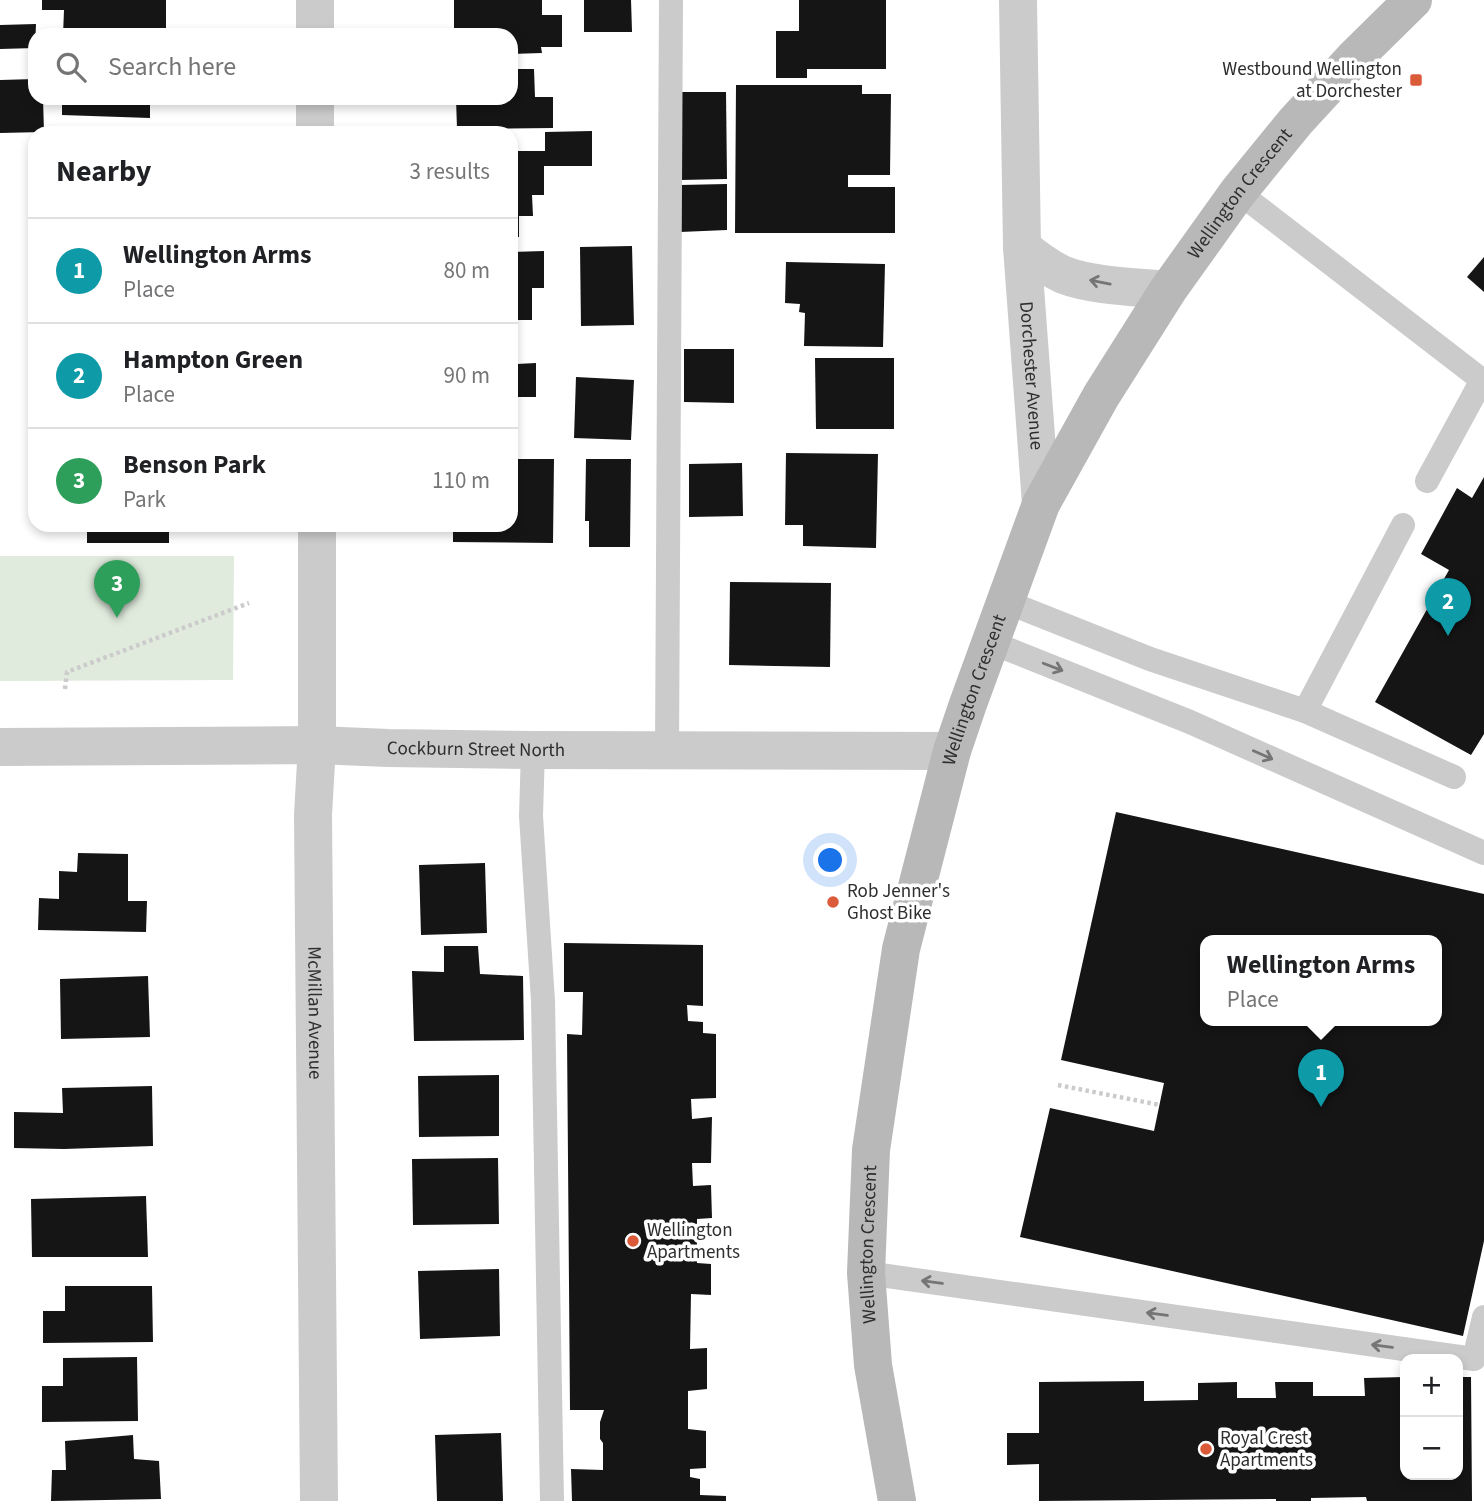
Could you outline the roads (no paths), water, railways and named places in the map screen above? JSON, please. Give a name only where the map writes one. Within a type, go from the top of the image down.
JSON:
[{"type":"street","points":[[315,0],[315,28]]},
{"type":"street","name":"Dorchester Avenue","points":[[1018,0],[1022,247],[1041,504]]},
{"type":"street","name":"Wellington Crescent","points":[[897,1501],[873,1365],[866,1273],[871,1150],[901,950],[952,751],[1041,504],[1101,396],[1168,290],[1238,192],[1296,121],[1413,0]]},
{"type":"street","points":[[315,105],[315,126]]},
{"type":"street","points":[[1022,247],[1038,260],[1065,275],[1112,285],[1168,290]]},
{"type":"street","name":"McMillan Avenue","points":[[317,532],[317,745],[313,815],[319,1501]]},
{"type":"street","name":"Cockburn Street North","points":[[0,747],[317,745],[533,750],[952,751]]},
{"type":"lane","points":[[667,751],[671,0]]},
{"type":"lane","points":[[1238,192],[1483,381],[1427,481]]},
{"type":"lane","points":[[1305,711],[1403,524]]},
{"type":"lane","points":[[1004,601],[1150,659],[1305,711],[1454,777]]},
{"type":"lane","points":[[990,642],[1189,722],[1484,853]]},
{"type":"lane","points":[[533,750],[531,816],[543,1001],[552,1501]]},
{"type":"lane","points":[[866,1273],[1474,1359],[1484,1317]]},
{"type":"place","name":"Westbound Wellington at Dorchester","points":[[1416,80]]},
{"type":"place","name":"Benson Park","points":[[117,618]]},
{"type":"place","name":"Hampton Green","points":[[1448,636]]},
{"type":"place","name":"Rob Jenner's Ghost Bike","points":[[833,902]]},
{"type":"place","name":"Wellington Arms","points":[[1321,1107]]},
{"type":"place","name":"Wellington Apartments","points":[[633,1241]]},
{"type":"place","name":"Royal Crest Apartments","points":[[1206,1449]]}]
